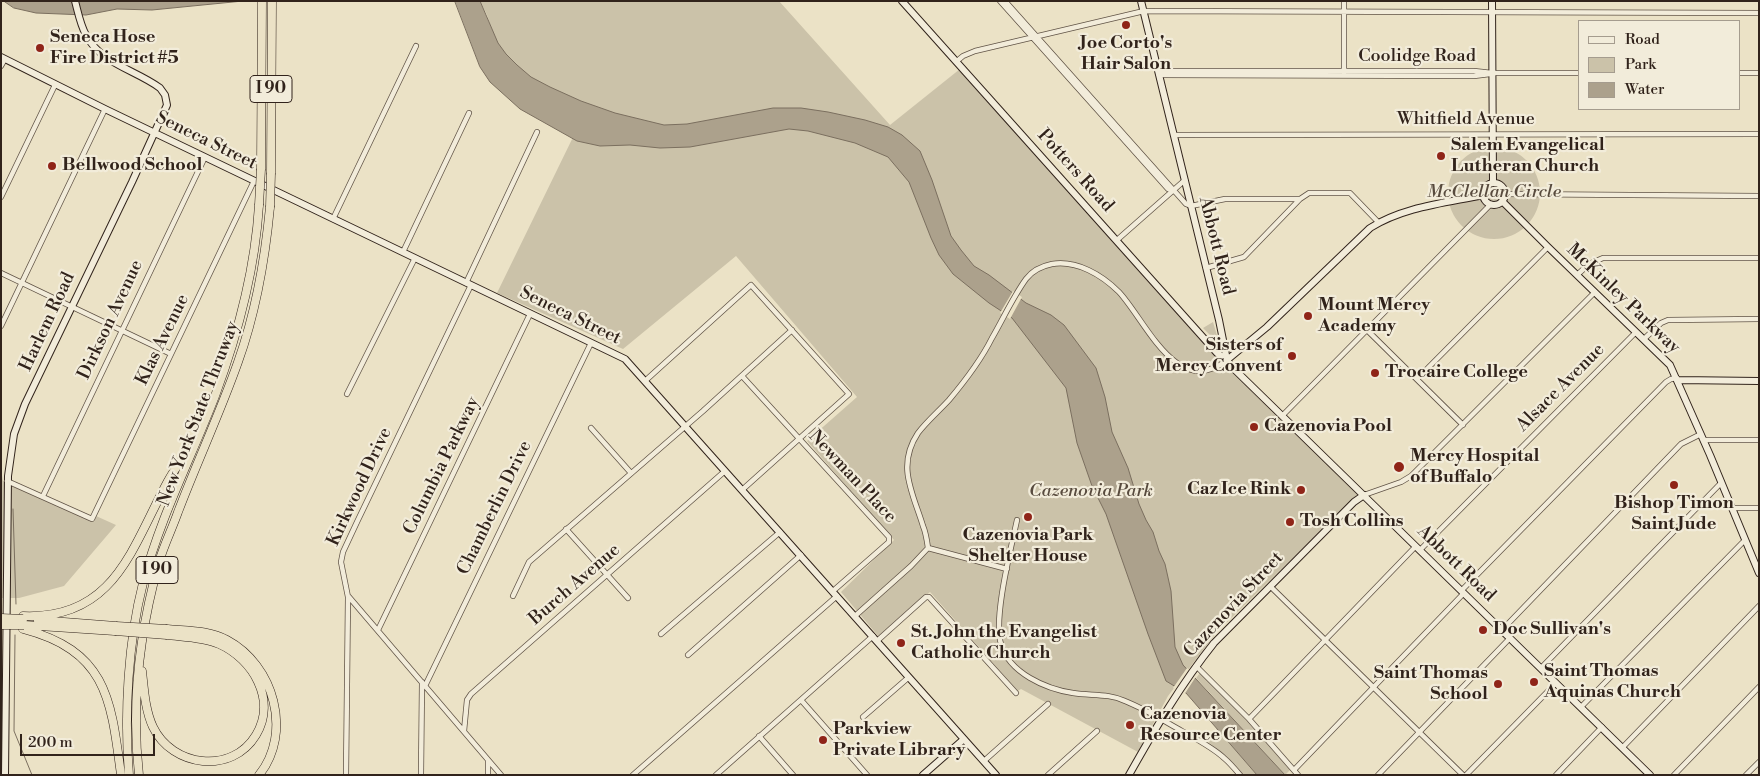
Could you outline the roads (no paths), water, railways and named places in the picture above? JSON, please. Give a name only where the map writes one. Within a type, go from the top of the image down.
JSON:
[{"type":"highway","name":"New York State Thruway","points":[[139,775],[136,750],[136,694],[143,635],[159,560],[238,362],[251,319],[266,243],[271,173],[272,3]]},
{"type":"highway","name":"New York State Thruway","points":[[129,775],[127,708],[132,645],[143,584],[161,526],[200,432],[231,349],[247,296],[257,240],[261,169],[262,4]]},
{"type":"highway","points":[[23,623],[72,610],[88,602],[107,587],[125,565],[169,480],[200,432]]},
{"type":"highway","points":[[1,617],[23,623],[60,642],[88,665],[98,679],[110,705],[121,775]]},
{"type":"highway","points":[[1,626],[23,623],[167,632],[198,631],[226,640],[237,646],[250,658],[265,677],[274,702],[276,728],[274,743],[270,757],[258,775]]},
{"type":"highway","points":[[141,657],[149,716],[160,738],[173,752],[187,759],[200,762],[226,758],[247,746],[256,735],[263,713],[262,691],[256,676],[246,663],[232,651],[218,644],[167,632]]},
{"type":"street","name":"Harlem Road","points":[[5,775],[8,481],[11,445],[19,418],[166,110],[167,100],[157,86],[101,54],[86,35],[75,1]]},
{"type":"street","name":"Potters Road","points":[[902,1],[1217,353],[1227,360]]},
{"type":"street","points":[[1000,1],[1104,115],[1168,189],[1173,191],[1186,204],[1191,206],[1225,199],[1300,199]]},
{"type":"street","points":[[1005,1],[1035,38]]},
{"type":"street","name":"Abbott Road","points":[[1141,1],[1227,360],[1649,774]]},
{"type":"street","points":[[1344,1],[1344,73]]},
{"type":"street","points":[[1492,1],[1493,183]]},
{"type":"street","points":[[957,62],[963,56],[975,51],[1144,11],[1759,13]]},
{"type":"street","points":[[333,219],[416,46]]},
{"type":"street","points":[[1,66],[3,58]]},
{"type":"street","name":"Seneca Street","points":[[3,58],[55,85],[625,359],[996,775]]},
{"type":"street","name":"Coolidge Road","points":[[1158,73],[1413,73],[1483,76],[1492,73],[1578,73]]},
{"type":"street","points":[[1740,73],[1759,73]]},
{"type":"street","points":[[1,197],[55,85]]},
{"type":"street","points":[[1,326],[105,109]]},
{"type":"street","points":[[403,252],[469,113]]},
{"type":"street","name":"Kirkwood Drive","points":[[346,775],[348,597],[342,567],[343,552],[537,132]]},
{"type":"street","name":"Whitfield Avenue","points":[[1174,135],[1759,134]]},
{"type":"street","name":"Dirkson Avenue","points":[[43,496],[205,157]]},
{"type":"street","name":"Klas Avenue","points":[[43,496],[92,519],[254,180]]},
{"type":"street","points":[[1117,240],[1185,180]]},
{"type":"street","points":[[1493,183],[1502,187],[1503,197],[1498,204],[1491,204],[1485,200],[1483,195],[1486,186],[1493,183]]},
{"type":"street","points":[[1206,268],[1244,257],[1300,199],[1309,193],[1350,193],[1378,223]]},
{"type":"street","points":[[928,548],[924,528],[907,478],[908,456],[918,434],[965,379],[991,341],[1026,279],[1040,268],[1059,264],[1073,265],[1102,277],[1120,294],[1155,342],[1172,360],[1193,370],[1205,372],[1213,370],[1227,360],[1267,327],[1370,228],[1404,212],[1483,195]]},
{"type":"street","points":[[1503,197],[1759,196]]},
{"type":"street","name":"McKinley Parkway","points":[[1503,197],[1548,247],[1670,365],[1759,573]]},
{"type":"street","points":[[1282,416],[1491,204]]},
{"type":"street","points":[[1418,379],[1548,247]]},
{"type":"street","points":[[348,394],[415,258]]},
{"type":"street","points":[[1578,276],[1589,264],[1603,258],[1759,258]]},
{"type":"street","points":[[1,273],[171,354]]},
{"type":"street","points":[[645,381],[751,285],[849,394],[742,490]]},
{"type":"street","points":[[1364,495],[1401,482],[1411,476],[1595,292]]},
{"type":"street","name":"Columbia Parkway","points":[[378,630],[530,314]]},
{"type":"street","points":[[1644,339],[1661,323],[1668,320],[1759,320]]},
{"type":"street","points":[[514,596],[529,562],[686,426],[792,330]]},
{"type":"street","points":[[1367,330],[1463,425]]},
{"type":"street","name":"Alsace Avenue","points":[[1248,719],[1325,639],[1636,332]]},
{"type":"street","name":"Chamberlin Drive","points":[[421,775],[423,684],[591,343]]},
{"type":"street","name":"Newman Place","points":[[742,376],[889,537],[889,542],[835,593]]},
{"type":"street","points":[[1294,770],[1666,382],[1671,379],[1759,380]]},
{"type":"street","points":[[591,428],[631,473]]},
{"type":"street","points":[[1502,630],[1681,444],[1702,437],[1759,440]]},
{"type":"street","name":"Burch Avenue","points":[[464,731],[467,700],[471,694],[725,471]]},
{"type":"street","points":[[8,481],[43,496]]},
{"type":"street","points":[[1541,668],[1721,483]]},
{"type":"street","name":"Cazenovia Street","points":[[1128,775],[1160,719],[1194,668],[1214,643],[1354,502],[1364,495]]},
{"type":"street","points":[[1732,508],[1759,508]]},
{"type":"street","points":[[1017,520],[1000,613],[999,638],[1003,651],[1012,664],[1024,674],[1052,688],[1071,693],[1106,695],[1125,700],[1210,747],[1224,757],[1240,775]]},
{"type":"street","points":[[566,529],[628,598]]},
{"type":"street","points":[[661,634],[780,532]]},
{"type":"street","points":[[1582,707],[1745,540]]},
{"type":"street","points":[[928,548],[1007,569]]},
{"type":"street","points":[[855,616],[911,566],[928,548]]},
{"type":"street","points":[[688,655],[801,555]]},
{"type":"street","points":[[1271,586],[1463,775]]},
{"type":"street","points":[[633,775],[835,593]]},
{"type":"street","points":[[348,597],[501,775]]},
{"type":"street","points":[[716,775],[801,700],[926,597],[929,597],[1016,693]]},
{"type":"street","points":[[1622,748],[1759,606]]},
{"type":"street","points":[[1378,775],[1510,638]]},
{"type":"street","points":[[1194,668],[1248,719],[1298,775]]},
{"type":"street","points":[[863,717],[909,677]]},
{"type":"street","points":[[1466,775],[1556,682]]},
{"type":"street","points":[[1674,775],[1759,687]]},
{"type":"street","points":[[801,700],[867,775]]},
{"type":"street","points":[[984,762],[1048,704]]},
{"type":"street","points":[[1556,775],[1602,727]]},
{"type":"street","points":[[1048,775],[1096,731]]},
{"type":"street","points":[[760,736],[793,775]]},
{"type":"street","points":[[923,775],[964,739]]},
{"type":"street","points":[[488,760],[488,775]]},
{"type":"street","points":[[1746,775],[1759,762]]},
{"type":"water","points":[[4,1],[243,1],[152,10],[117,9],[86,15],[36,13],[14,8]]},
{"type":"water","points":[[455,1],[480,1],[498,43],[506,54],[531,77],[581,101],[615,113],[664,125],[687,124],[773,108],[801,108],[865,120],[888,127],[902,135],[920,151],[951,236],[961,250],[974,266],[1026,303],[1051,315],[1064,325],[1096,368],[1105,397],[1112,432],[1128,468],[1139,504],[1153,532],[1165,564],[1171,591],[1175,647],[1183,665],[1285,775],[1257,775],[1186,693],[1166,681],[1106,514],[1092,486],[1077,443],[1066,388],[1012,318],[989,303],[953,274],[939,255],[909,182],[888,157],[855,143],[808,131],[789,129],[690,147],[600,146],[577,141],[520,109],[490,82],[480,67]]},
{"type":"waterway","points":[[13,509],[16,604]]},
{"type":"waterway","points":[[15,635],[14,731],[32,775]]},
{"type":"place","name":"Joe Corto's Hair Salon","points":[[1126,25]]},
{"type":"place","name":"Seneca Hose Fire District #5","points":[[40,48]]},
{"type":"place","name":"Salem Evangelical Lutheran Church","points":[[1441,156]]},
{"type":"place","name":"Bellwood School","points":[[52,166]]},
{"type":"place","name":"Mount Mercy Academy","points":[[1308,316]]},
{"type":"place","name":"Sisters of Mercy Convent","points":[[1292,356]]},
{"type":"place","name":"Trocaire College","points":[[1375,373]]},
{"type":"place","name":"Cazenovia Pool","points":[[1254,427]]},
{"type":"place","name":"Mercy Hospital of Buffalo","points":[[1399,467]]},
{"type":"place","name":"Bishop Timon Saint Jude","points":[[1674,485]]},
{"type":"place","name":"Caz Ice Rink","points":[[1301,490]]},
{"type":"place","name":"Cazenovia Park Shelter House","points":[[1028,517]]},
{"type":"place","name":"Tosh Collins","points":[[1290,522]]},
{"type":"place","name":"Doc Sullivan's","points":[[1483,630]]},
{"type":"place","name":"St. John the Evangelist Catholic Church","points":[[901,643]]},
{"type":"place","name":"Saint Thomas Aquinas Church","points":[[1534,682]]},
{"type":"place","name":"Saint Thomas School","points":[[1498,684]]},
{"type":"place","name":"Cazenovia Resource Center","points":[[1130,725]]},
{"type":"place","name":"Parkview Private Library","points":[[823,740]]},
{"type":"park label","name":"McClellan Circle","points":[[1494,193]]},
{"type":"park label","name":"Cazenovia Park","points":[[1091,492]]}]
